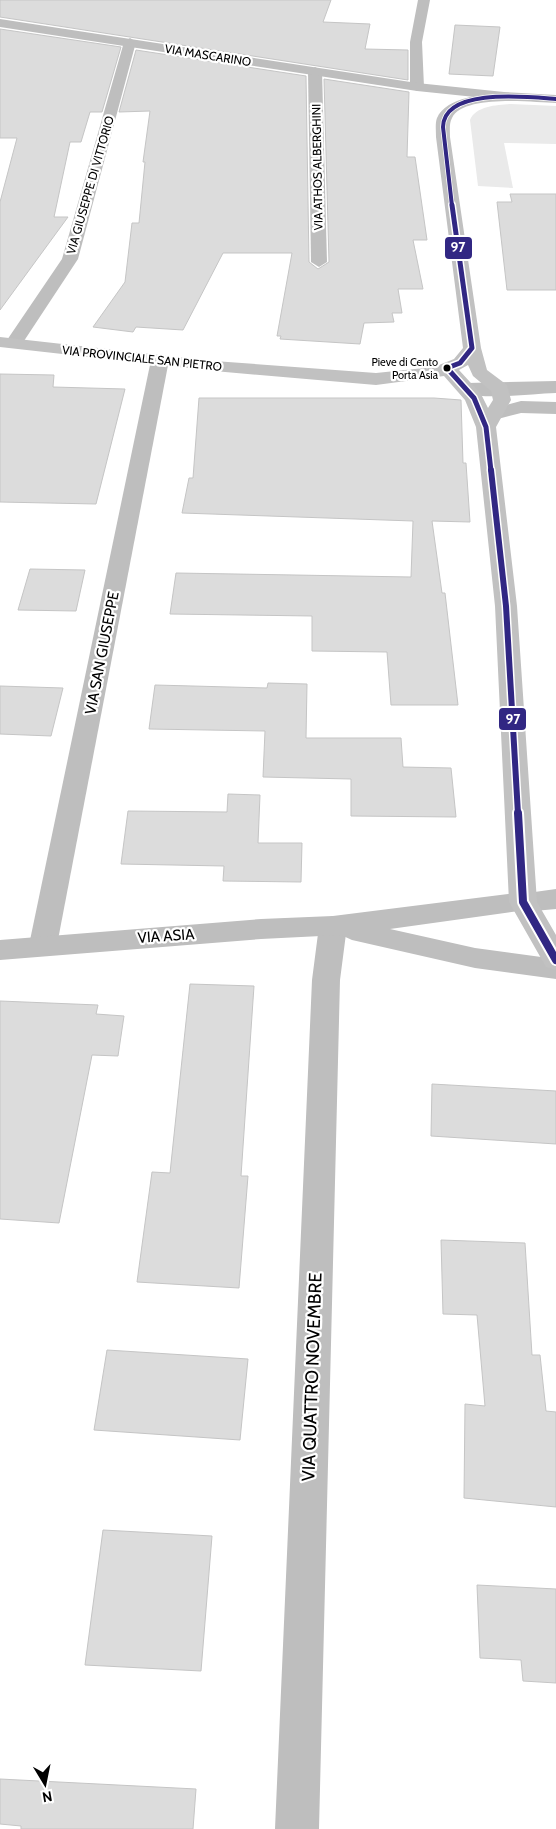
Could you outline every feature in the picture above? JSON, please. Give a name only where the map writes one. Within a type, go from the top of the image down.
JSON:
[{"type":"main road","points":[[490,421],[502,400],[494,385],[479,372],[472,348],[460,250],[443,138],[444,118],[452,108],[481,98],[504,96],[556,98]]},
{"type":"main road","name":"VIA PROVINCIALE SAN PIETRO","points":[[7,343],[160,360],[376,379]]},
{"type":"main road","points":[[376,379],[429,373],[447,368],[460,363],[472,348]]},
{"type":"main road","points":[[447,368],[494,385]]},
{"type":"main road","points":[[447,368],[456,380],[467,389],[490,421],[506,606],[523,902],[556,960]]},
{"type":"main road","points":[[376,379],[467,389]]},
{"type":"street","points":[[416,87],[416,42],[424,0]]},
{"type":"street","name":"VIA MASCARINO","points":[[0,23],[416,87],[504,96]]},
{"type":"street","name":"VIA GIUSEPPE DI VITTORIO","points":[[7,343],[70,259],[130,42]]},
{"type":"street","name":"VIA ATHOS ALBERGHINI","points":[[315,71],[319,262]]},
{"type":"street","name":"VIA MASCARINO","points":[[416,87],[452,108]]},
{"type":"street","name":"VIA SAN GIUSEPPE","points":[[44,945],[160,360]]},
{"type":"street","points":[[467,389],[494,385],[556,387]]},
{"type":"street","points":[[494,385],[528,402],[556,407]]},
{"type":"street","points":[[490,421],[520,407],[556,407]]},
{"type":"street","name":"VIA ASIA","points":[[0,950],[44,945],[333,926],[556,899]]},
{"type":"street","name":"VIA ASIA","points":[[333,926],[475,958],[556,969]]},
{"type":"street","name":"VIA QUATTRO NOVEMBRE","points":[[297,1829],[326,980],[333,926]]},
{"type":"shaded area","points":[[511,104],[556,106],[556,144],[504,143],[513,188],[478,186],[470,120],[473,115],[482,109]]},
{"type":"building","points":[[0,0],[331,0],[323,22],[370,24],[365,49],[408,50],[408,80],[0,17]]},
{"type":"building","points":[[455,25],[500,27],[493,76],[449,74]]},
{"type":"building","points":[[0,29],[121,47],[102,112],[90,112],[81,142],[70,142],[54,217],[68,217],[0,310],[0,202],[17,138],[0,138]]},
{"type":"building","points":[[136,50],[306,76],[309,262],[318,269],[329,262],[324,79],[409,92],[407,157],[415,157],[427,240],[413,240],[423,289],[398,289],[402,313],[392,313],[394,322],[364,323],[360,344],[280,339],[281,336],[277,336],[292,253],[223,253],[183,330],[136,327],[133,332],[93,327],[125,282],[132,223],[139,223],[145,162],[143,162],[150,111],[119,112]]},
{"type":"building","points":[[510,194],[556,194],[556,290],[507,290],[497,202],[512,202]]},
{"type":"building","points":[[0,374],[54,375],[53,387],[125,389],[96,504],[0,502]]},
{"type":"building","points":[[199,398],[434,398],[461,400],[463,463],[466,463],[470,522],[432,521],[442,593],[445,593],[458,705],[391,705],[387,652],[312,651],[312,616],[170,614],[176,573],[411,577],[413,521],[182,513],[189,478],[193,478]]},
{"type":"building","points":[[30,569],[85,570],[76,611],[18,610]]},
{"type":"building","points":[[268,683],[307,684],[306,738],[401,738],[403,767],[451,768],[456,817],[351,816],[351,779],[263,777],[265,731],[149,729],[155,685],[267,688]]},
{"type":"building","points":[[0,686],[63,688],[51,736],[0,734]]},
{"type":"building","points":[[228,794],[260,795],[258,843],[302,843],[301,882],[223,881],[224,866],[121,864],[128,811],[227,812]]},
{"type":"building","points":[[190,984],[254,986],[241,1176],[248,1176],[239,1288],[137,1282],[152,1172],[170,1173]]},
{"type":"building","points":[[0,1001],[98,1005],[96,1014],[124,1016],[118,1056],[92,1055],[59,1223],[0,1219]]},
{"type":"building","points":[[432,1084],[556,1091],[556,1144],[431,1136]]},
{"type":"building","points":[[441,1240],[525,1243],[532,1355],[540,1355],[546,1411],[556,1412],[556,1507],[464,1498],[465,1404],[485,1406],[477,1315],[443,1314]]},
{"type":"building","points":[[107,1350],[248,1359],[240,1440],[94,1430]]},
{"type":"building","points":[[103,1530],[212,1536],[201,1671],[85,1665]]},
{"type":"building","points":[[477,1585],[556,1589],[556,1683],[523,1681],[521,1660],[480,1658]]},
{"type":"building","points":[[0,1779],[196,1789],[193,1829],[21,1829],[21,1826],[0,1824]]},
{"type":"transit line","name":"97","points":[[556,99],[496,97],[463,102],[452,108],[444,117],[443,122],[443,137],[472,348],[460,363],[447,368],[474,398],[486,427],[506,606],[523,902],[556,960]]},
{"type":"place","name":"Pieve di Cento Porta Asia","points":[[447,368]]}]
